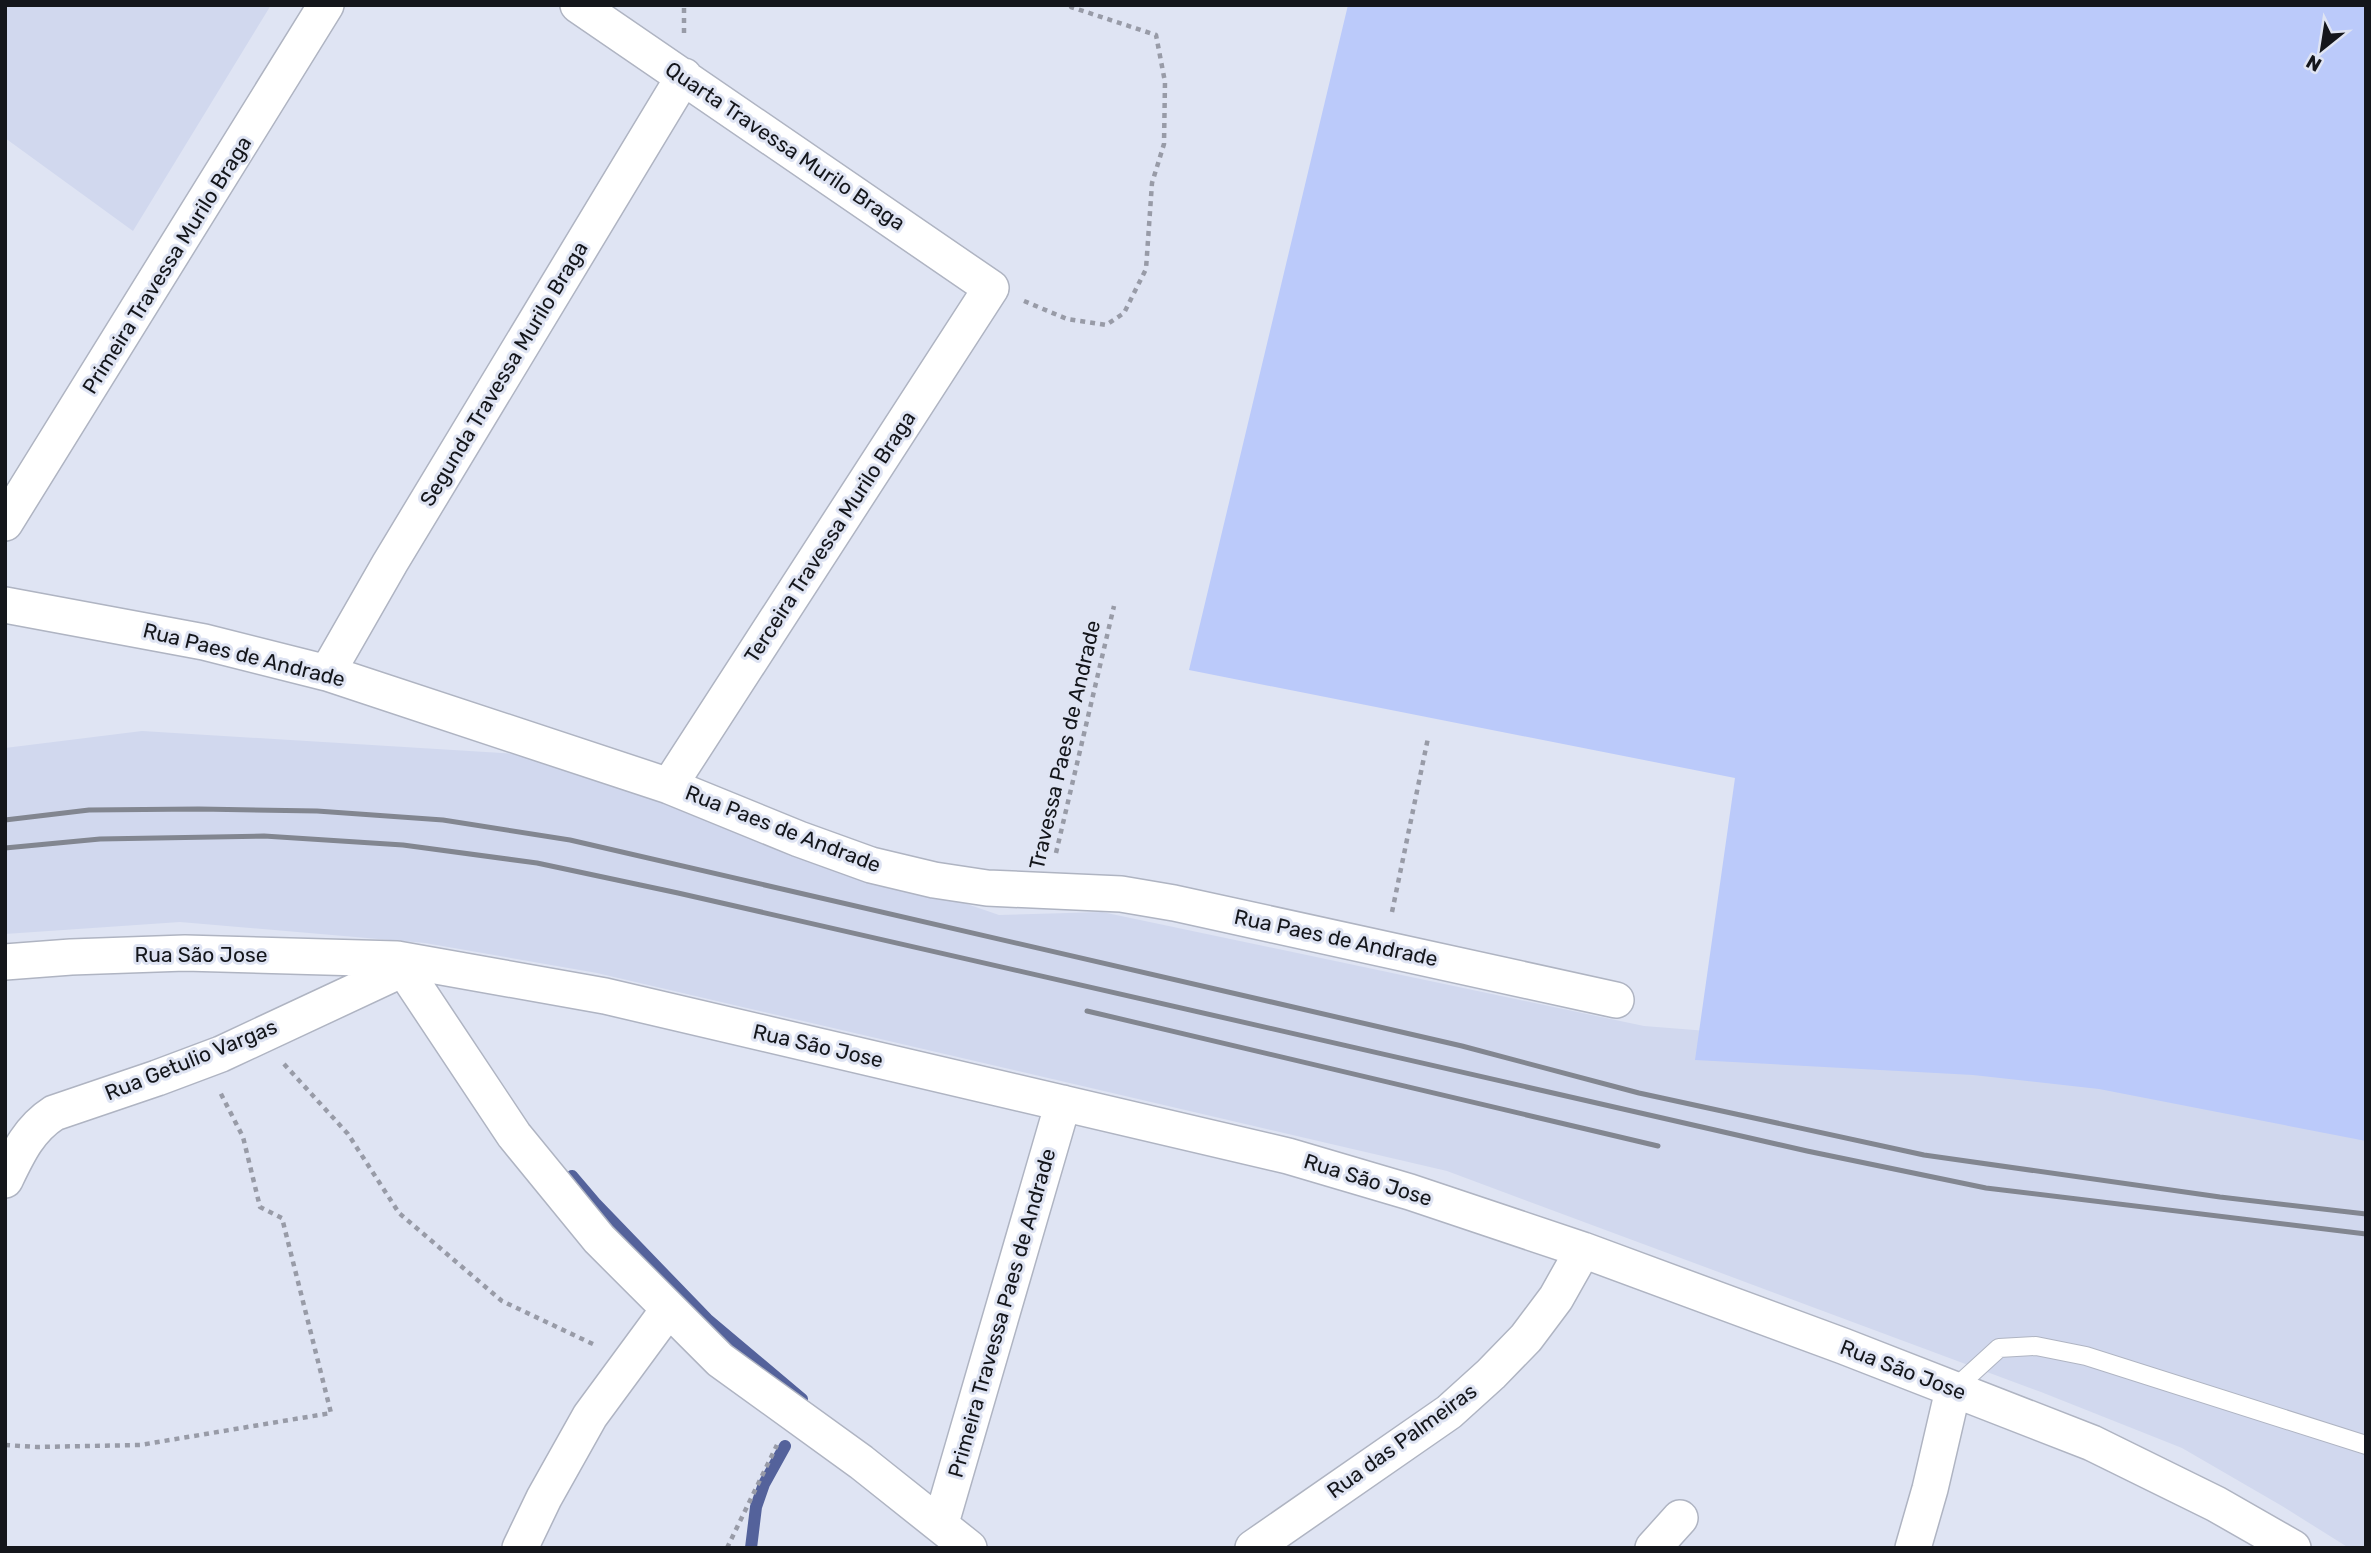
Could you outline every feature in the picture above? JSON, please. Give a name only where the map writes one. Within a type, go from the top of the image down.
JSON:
[{"type":"street","name":"Primeira Travessa Murilo Braga","points":[[5,523],[327,5]]},
{"type":"street","name":"Quarta Travessa Murilo Braga","points":[[578,5],[991,288]]},
{"type":"street","name":"Segunda Travessa Murilo Braga","points":[[327,673],[397,551],[684,76]]},
{"type":"street","name":"Terceira Travessa Murilo Braga","points":[[669,786],[991,288]]},
{"type":"street","name":"Rua Paes de Andrade","points":[[5,605],[204,642],[327,673],[669,786],[799,839],[872,865],[934,880],[987,888],[1121,894],[1174,903],[1616,1000]]},
{"type":"street","name":"Rua São Jose","points":[[5,962],[185,953],[400,964],[605,996],[1289,1156],[1410,1192],[1583,1250],[1830,1341],[2092,1443],[2216,1504],[2293,1548]]},
{"type":"street","name":"Rua Getulio Vargas","points":[[5,1180],[29,1135],[39,1122],[54,1113],[204,1060],[258,1036],[400,964]]},
{"type":"street","points":[[400,964],[513,1135],[599,1239],[668,1310],[720,1360],[941,1523],[969,1548]]},
{"type":"street","name":"Primeira Travessa Paes de Andrade","points":[[941,1523],[1063,1103]]},
{"type":"street","name":"Rua das Palmeiras","points":[[1253,1548],[1449,1412],[1491,1374],[1533,1328],[1556,1298],[1583,1250]]},
{"type":"street","points":[[520,1548],[544,1498],[590,1416],[668,1310]]},
{"type":"street","points":[[1913,1548],[1953,1390]]},
{"type":"street","points":[[1653,1548],[1681,1518]]},
{"type":"lane","points":[[1953,1390],[1999,1348],[2036,1346],[2086,1356],[2366,1445]]},
{"type":"path","points":[[991,288],[1067,319],[1106,325],[1125,313],[1146,269],[1152,183],[1164,144],[1165,82],[1156,35],[1071,5]]},
{"type":"path","name":"Travessa Paes de Andrade","points":[[1047,892],[1114,606]]},
{"type":"path","points":[[1384,948],[1428,738]]},
{"type":"path","points":[[258,1036],[348,1135],[400,1213],[502,1301],[629,1362]]},
{"type":"path","points":[[5,1445],[140,1445],[331,1413],[282,1218],[260,1207],[243,1137],[204,1060]]},
{"type":"path","points":[[727,1548],[794,1413]]},
{"type":"shaded area","points":[[5,5],[271,5],[133,231],[5,138]]},
{"type":"shaded area","points":[[1348,5],[2366,5],[2366,1141],[2099,1089],[1973,1075],[1695,1060],[1735,778],[1189,670]]},
{"type":"shaded area","points":[[142,731],[533,755],[999,915],[1102,912],[1644,1026],[2124,1064],[2366,1110],[2366,1548],[2349,1548],[2182,1448],[2041,1392],[1447,1171],[597,973],[425,943],[180,922],[5,934],[5,748]]},
{"type":"waterway","points":[[572,1176],[707,1319],[802,1399]]},
{"type":"waterway","points":[[751,1548],[756,1507],[764,1484],[785,1446]]},
{"type":"railway","points":[[5,820],[89,810],[317,811],[443,820],[570,840],[1462,1046],[1639,1093],[1924,1155],[2220,1197],[2366,1214]]},
{"type":"railway","points":[[5,848],[100,839],[264,836],[403,845],[537,863],[1807,1151],[1986,1188],[2366,1234]]},
{"type":"railway","points":[[1087,1011],[1658,1146]]}]
